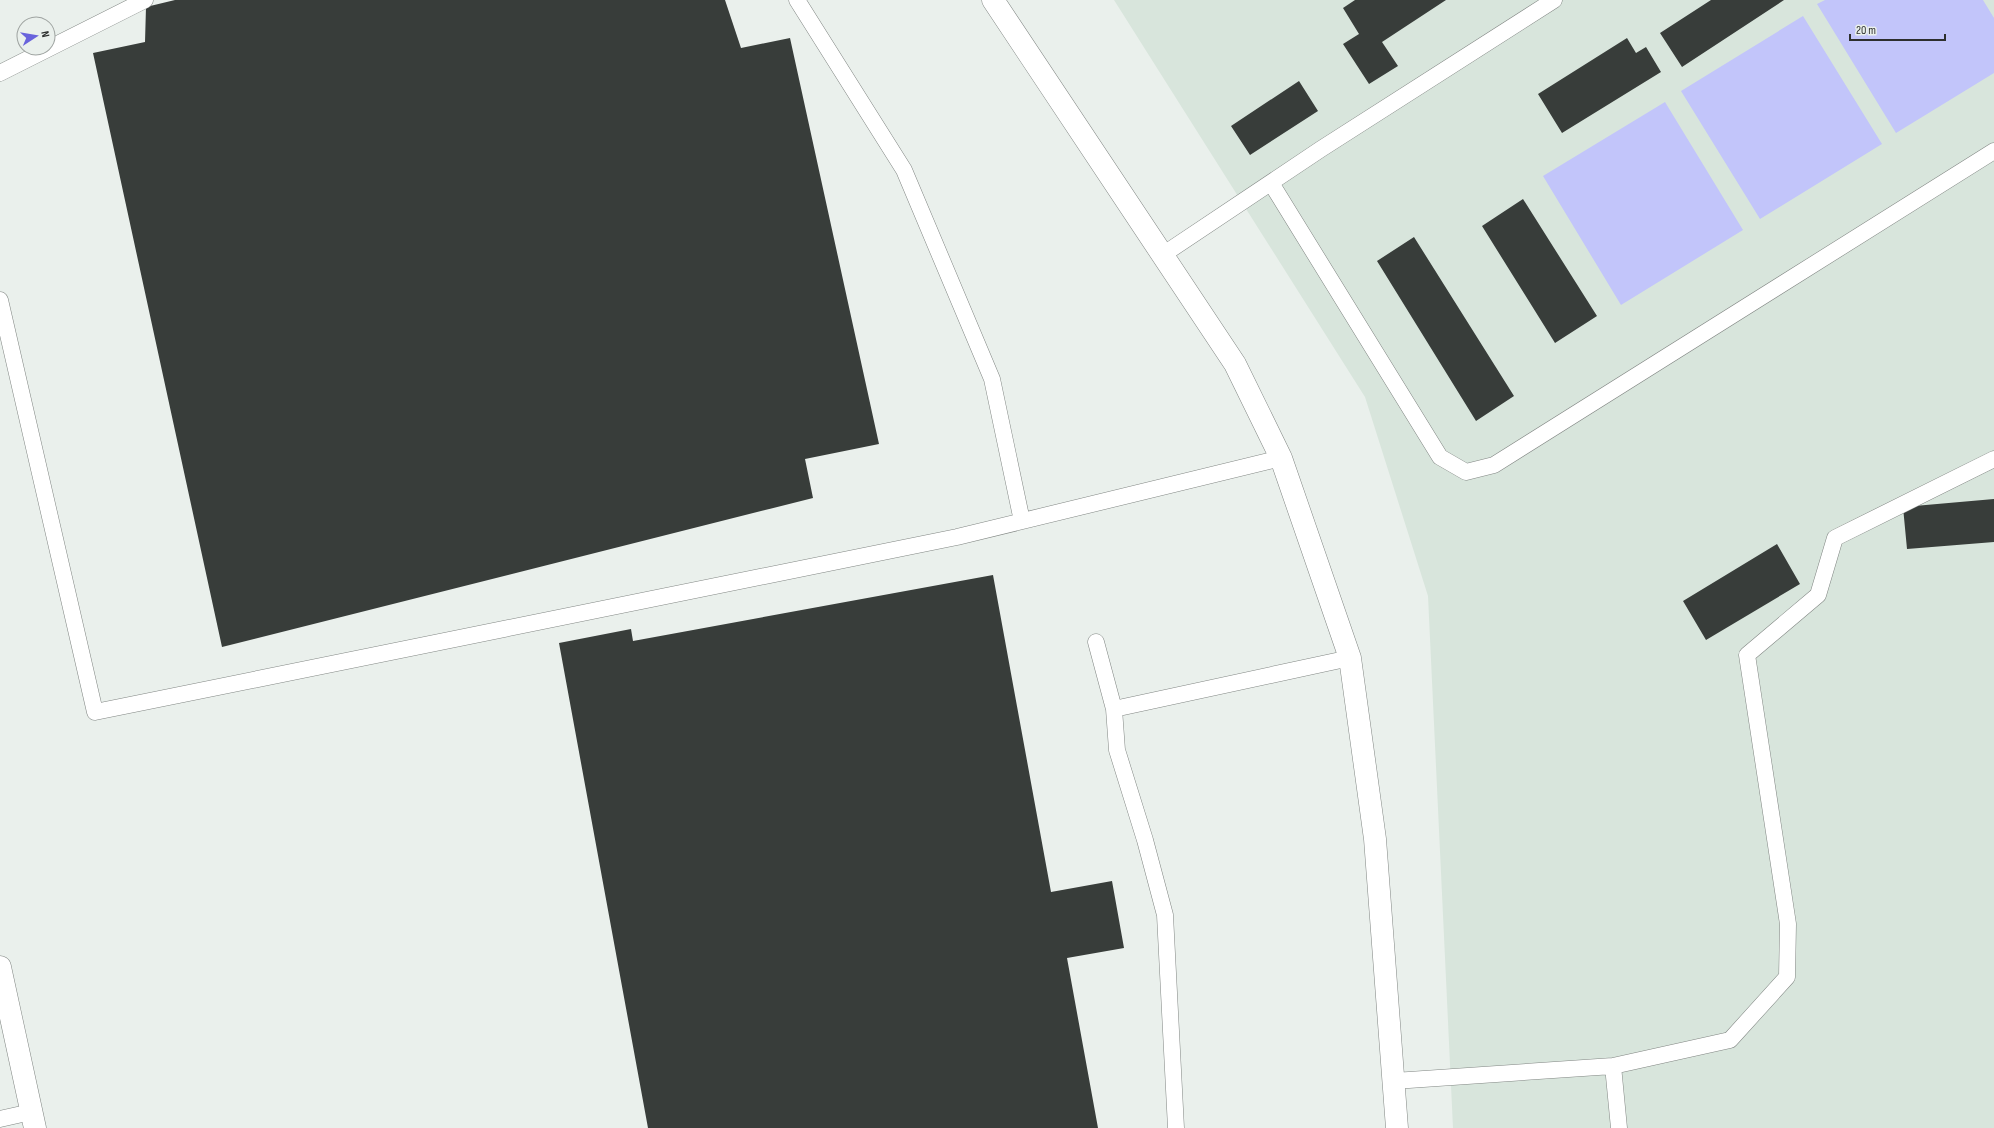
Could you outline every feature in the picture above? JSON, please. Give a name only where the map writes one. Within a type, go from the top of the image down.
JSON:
[{"type":"main road","points":[[993,0],[1164,254],[1235,364],[1281,458],[1350,658],[1375,839],[1397,1128]]},
{"type":"main road","points":[[0,967],[33,1120]]},
{"type":"lane","points":[[0,73],[145,0]]},
{"type":"lane","points":[[797,0],[904,170],[992,379],[1022,521]]},
{"type":"lane","points":[[1164,254],[1554,0]]},
{"type":"lane","points":[[1271,183],[1440,457],[1466,472],[1494,465],[1994,151]]},
{"type":"lane","points":[[0,300],[95,712],[957,537],[1281,458]]},
{"type":"lane","points":[[1394,1081],[1613,1066],[1730,1040],[1787,977],[1788,924],[1747,655],[1818,595],[1835,538],[1994,459]]},
{"type":"lane","points":[[1096,642],[1114,709],[1117,750],[1146,840],[1165,915],[1176,1128]]},
{"type":"lane","points":[[1114,709],[1350,658]]},
{"type":"lane","points":[[1613,1066],[1619,1128]]},
{"type":"lane","points":[[0,1118],[33,1120]]},
{"type":"shaded area","points":[[1114,0],[1994,0],[1994,1128],[1453,1128],[1428,596],[1365,397]]},
{"type":"water","points":[[1825,0],[1983,0],[1994,18],[1994,73],[1896,133],[1817,4]]},
{"type":"water","points":[[1803,16],[1882,144],[1760,219],[1681,91]]},
{"type":"water","points":[[1665,102],[1743,230],[1621,305],[1543,176]]},
{"type":"building","points":[[175,0],[725,0],[741,48],[790,38],[879,444],[805,459],[813,498],[222,647],[93,53],[145,42],[146,7]]},
{"type":"building","points":[[1355,0],[1446,0],[1382,42],[1398,66],[1369,84],[1343,44],[1359,34],[1343,8]]},
{"type":"building","points":[[1711,0],[1784,0],[1682,67],[1660,33]]},
{"type":"building","points":[[1627,38],[1636,53],[1646,47],[1661,72],[1562,133],[1538,94]]},
{"type":"building","points":[[1299,81],[1318,111],[1250,155],[1231,126]]},
{"type":"building","points":[[1523,199],[1597,316],[1555,343],[1482,226]]},
{"type":"building","points":[[1414,237],[1514,396],[1476,421],[1377,261]]},
{"type":"building","points":[[1994,499],[1994,542],[1907,549],[1903,507]]},
{"type":"building","points":[[1777,544],[1800,584],[1706,640],[1683,601]]},
{"type":"building","points":[[993,575],[1051,892],[1112,881],[1124,948],[1067,958],[1098,1128],[648,1128],[559,643],[631,629],[633,641]]}]
